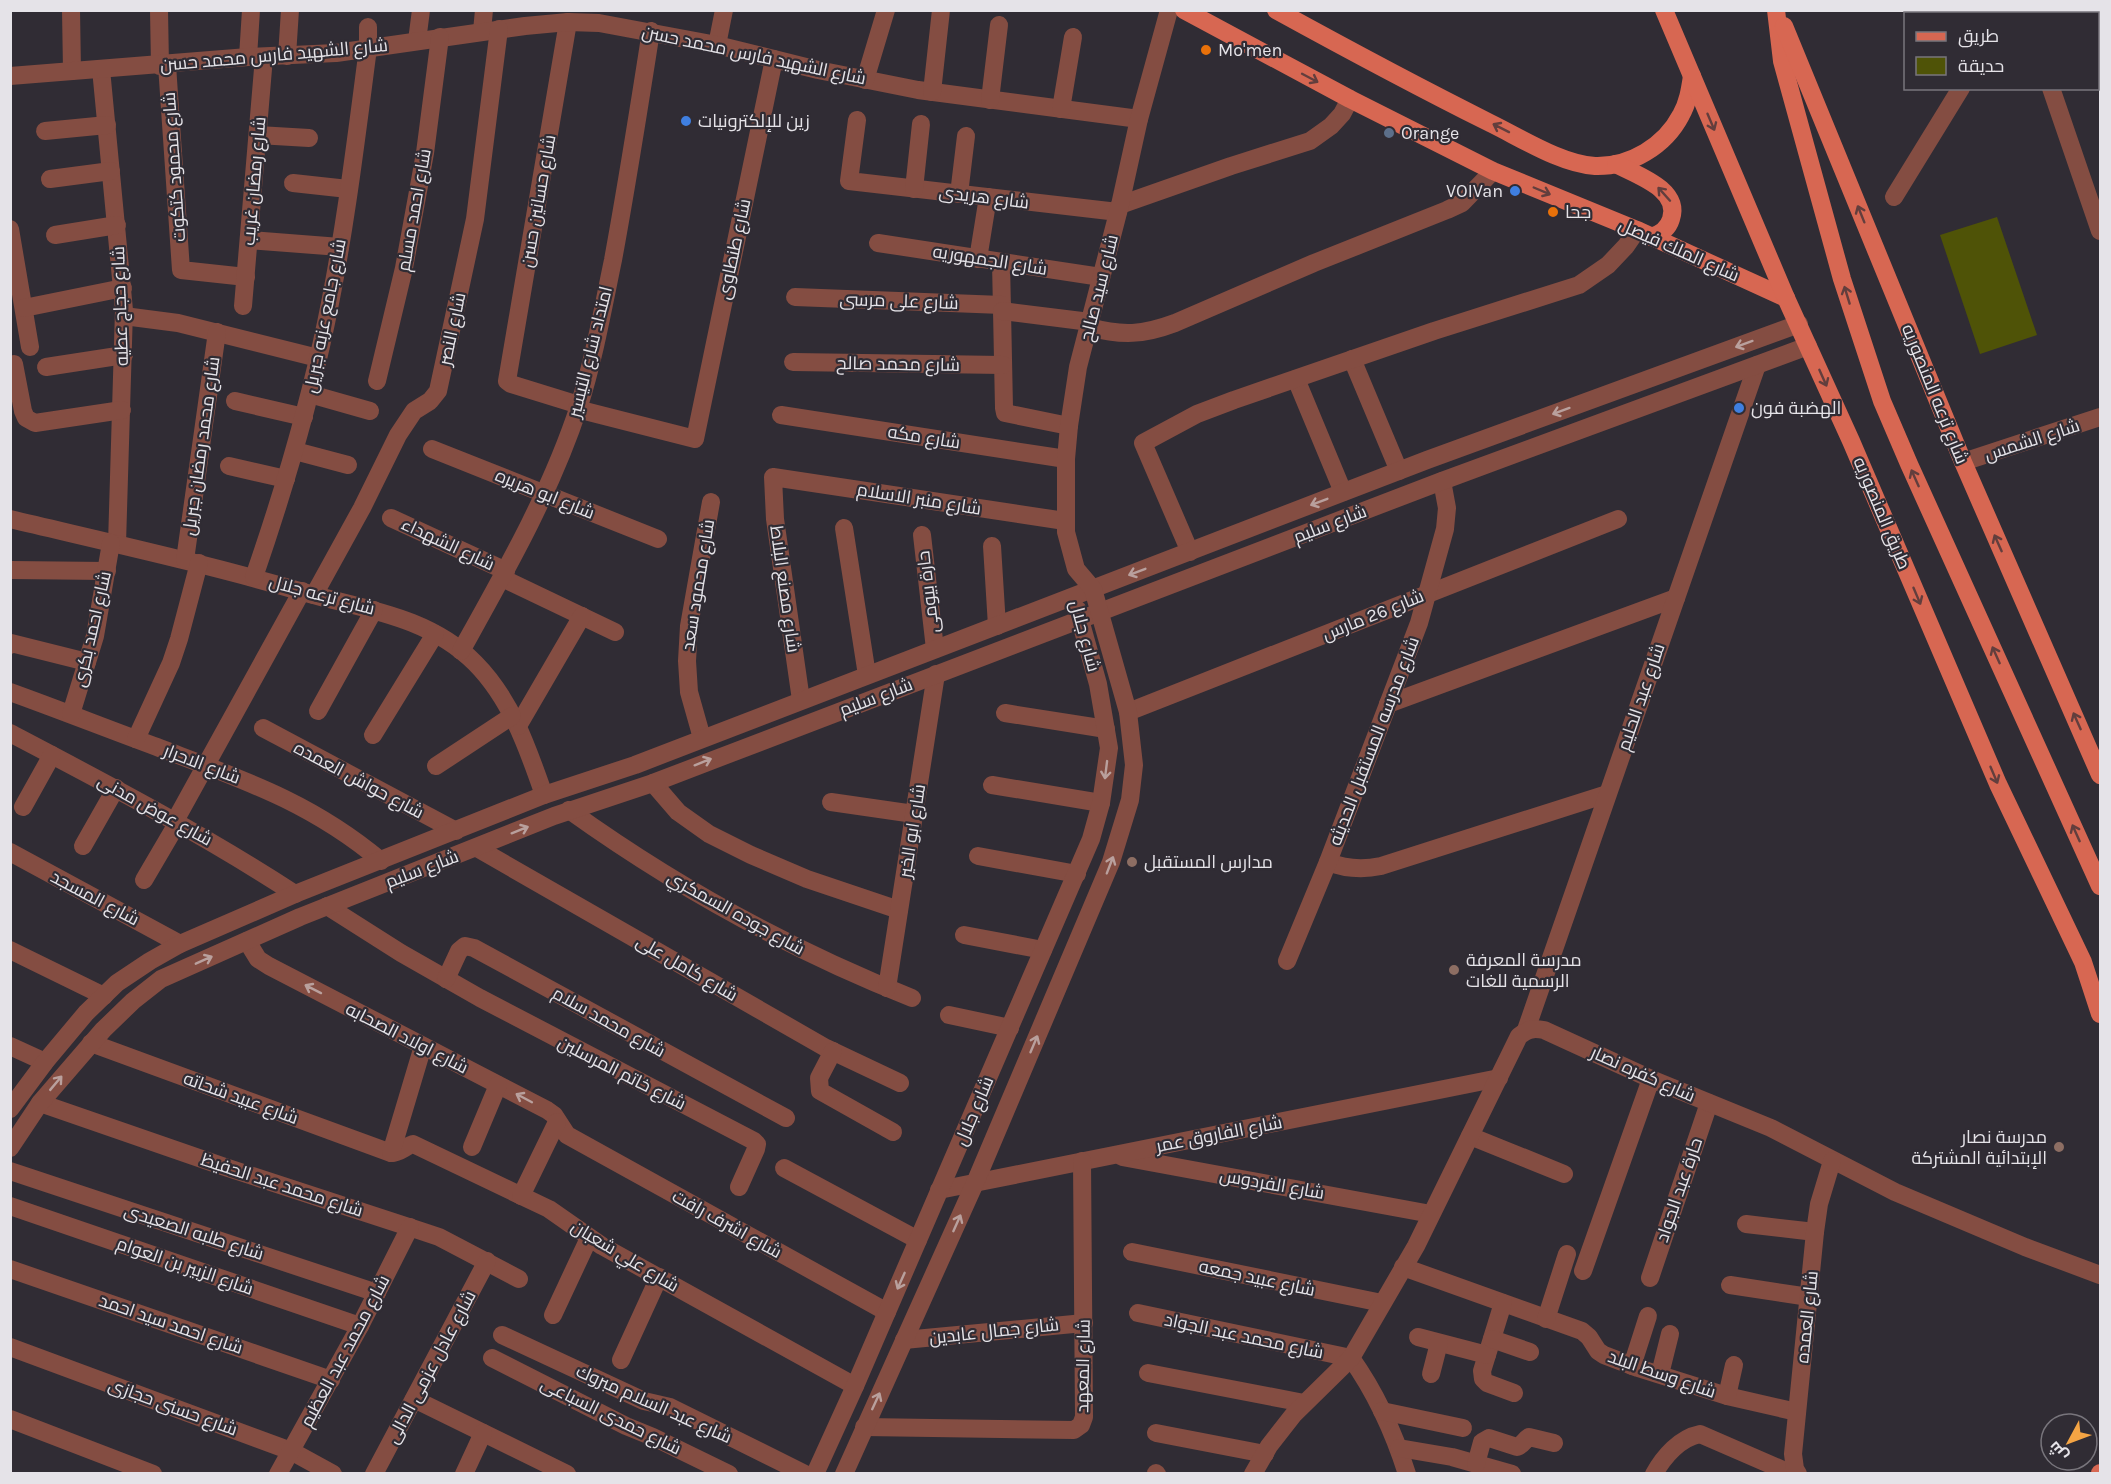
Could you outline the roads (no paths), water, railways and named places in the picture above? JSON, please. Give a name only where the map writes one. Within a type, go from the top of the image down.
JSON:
[{"type":"main road","name":"شارع الملك فيصل","points":[[1184,10],[1350,99],[1492,171],[1644,233],[1786,298]]},
{"type":"main road","points":[[1276,10],[1407,81],[1537,146],[1574,162],[1595,166],[1616,164],[1636,158],[1654,147],[1669,132],[1685,106],[1692,76]]},
{"type":"main road","name":"طريق المنصوريه","points":[[1664,10],[1786,298],[1998,784],[2083,962],[2100,1014]]},
{"type":"main road","points":[[1777,10],[1782,61],[1842,279],[1882,401],[2100,886]]},
{"type":"main road","name":"شارع ترعه المنصوريه","points":[[1777,10],[1963,462],[2100,775]]},
{"type":"main road","points":[[1616,164],[1659,187],[1669,197],[1673,211],[1669,225],[1664,230],[1644,233]]},
{"type":"street","points":[[71,10],[72,71]]},
{"type":"street","name":"شارع محمود كتكوت","points":[[159,10],[181,270],[246,277]]},
{"type":"street","name":"شارع رمضان غريب","points":[[243,306],[258,135],[256,57],[251,10]]},
{"type":"street","points":[[287,56],[290,10]]},
{"type":"street","points":[[417,41],[421,10]]},
{"type":"street","name":"شارع النصر","points":[[144,880],[205,765],[362,507],[398,435],[414,411],[430,401],[438,391],[475,219],[491,30],[484,10]]},
{"type":"street","points":[[717,45],[724,10]]},
{"type":"street","points":[[865,80],[886,10]]},
{"type":"street","points":[[932,92],[941,10]]},
{"type":"street","name":"شارع سيد صالح","points":[[1076,569],[1065,521],[1068,426],[1078,367],[1168,10]]},
{"type":"street","name":"شارع الشهيد فارس محمد حسن","points":[[10,76],[336,53],[491,30],[604,17],[651,32],[865,80],[932,92],[1139,119]]},
{"type":"street","name":"شارع حسانين حسن","points":[[568,22],[508,379],[511,384],[578,407]]},
{"type":"street","points":[[990,100],[999,25]]},
{"type":"street","name":"شارع جامع عزبه جبريل","points":[[254,577],[295,451],[326,323],[340,247],[368,48],[368,27]]},
{"type":"street","name":"امتداد شارع التيسير","points":[[461,651],[504,574],[544,493],[578,407],[605,298],[629,176],[651,32]]},
{"type":"street","name":"شارع احمد مسلم","points":[[377,381],[404,268],[425,153],[440,37]]},
{"type":"street","points":[[1061,109],[1073,37]]},
{"type":"street","name":"شارع طنطاوى","points":[[578,407],[695,440],[774,59]]},
{"type":"street","name":"شارع حجاج عطيه","points":[[101,69],[124,316],[122,410],[114,544]]},
{"type":"street","points":[[1894,197],[1960,90]]},
{"type":"street","points":[[2052,90],[2100,231]]},
{"type":"street","points":[[1119,209],[1231,166],[1310,141],[1331,126],[1342,114],[1350,99]]},
{"type":"street","name":"شارع هريدى","points":[[857,120],[849,181],[1119,209]]},
{"type":"street","points":[[914,189],[921,124]]},
{"type":"street","points":[[45,131],[107,125]]},
{"type":"street","points":[[258,135],[309,138]]},
{"type":"street","points":[[959,194],[966,136]]},
{"type":"street","points":[[50,179],[111,171]]},
{"type":"street","name":"شارع على مرسى","points":[[795,297],[1002,308],[1089,324],[1110,333],[1132,334],[1154,331],[1462,203],[1492,171]]},
{"type":"street","points":[[293,183],[348,189]]},
{"type":"street","points":[[978,259],[988,197]]},
{"type":"street","points":[[55,235],[117,225]]},
{"type":"street","points":[[10,229],[15,285],[24,308],[30,346]]},
{"type":"street","points":[[1190,552],[1143,443],[1197,414],[1353,359],[1580,285],[1608,265],[1626,246],[1644,233]]},
{"type":"street","points":[[249,240],[340,247]]},
{"type":"street","name":"شارع الجمهوريه","points":[[878,243],[1101,277]]},
{"type":"street","points":[[1001,262],[1005,413],[1068,426]]},
{"type":"street","points":[[24,308],[123,288]]},
{"type":"street","points":[[124,316],[167,321],[318,358]]},
{"type":"street","name":"شارع سليم","points":[[10,1109],[86,1013],[117,982],[180,944],[295,894],[544,795],[635,765],[1343,492],[1799,324]]},
{"type":"street","name":"شارع محمد رمضان جبريل","points":[[136,739],[171,663],[179,639],[192,561],[216,333]]},
{"type":"street","name":"شارع سليم","points":[[10,1148],[40,1103],[91,1043],[133,1000],[161,979],[327,906],[569,810],[652,783],[1443,481],[1808,346]]},
{"type":"street","points":[[45,367],[124,356]]},
{"type":"street","points":[[1353,359],[1399,471]]},
{"type":"street","name":"شارع محمد صالح","points":[[793,362],[1003,365]]},
{"type":"street","points":[[14,364],[23,411],[26,418],[35,423],[122,410]]},
{"type":"street","name":"شارع عبد الحليم","points":[[1526,1030],[1757,364]]},
{"type":"street","points":[[1296,379],[1343,492]]},
{"type":"street","points":[[310,394],[370,411]]},
{"type":"street","points":[[235,401],[304,417]]},
{"type":"street","name":"شارع مكه","points":[[781,416],[1066,459]]},
{"type":"street","name":"شارع الشمس","points":[[1963,462],[2100,417]]},
{"type":"street","name":"شارع ابو هريره","points":[[432,449],[658,539]]},
{"type":"street","points":[[295,451],[348,465]]},
{"type":"street","points":[[229,466],[286,479]]},
{"type":"street","name":"شارع منبر الاسلام","points":[[773,477],[1065,521]]},
{"type":"street","name":"شارع مصنع البلاط","points":[[773,477],[775,519],[801,700]]},
{"type":"street","name":"شارع مدرسه المستقبل الحديثه","points":[[1287,961],[1328,862],[1419,623],[1445,529],[1447,508],[1443,481]]},
{"type":"street","name":"شارع محمود سعد","points":[[702,738],[689,692],[687,661],[689,626],[711,502]]},
{"type":"street","name":"شارع الشهداء","points":[[391,518],[615,632]]},
{"type":"street","name":"شارع ترعه جلال","points":[[10,519],[254,577],[404,619],[435,634],[461,651],[495,686],[528,749],[544,795]]},
{"type":"street","name":"شارع 26 مارس","points":[[1128,711],[1618,519]]},
{"type":"street","points":[[844,528],[867,675]]},
{"type":"street","name":"حارة بيومى","points":[[922,535],[935,650]]},
{"type":"street","name":"شارع احمد بكرى","points":[[71,714],[94,636],[114,544]]},
{"type":"street","points":[[992,546],[997,626]]},
{"type":"street","name":"شارع جلال","points":[[844,1473],[975,1183],[1111,862],[1130,800],[1134,765],[1128,711],[1093,589],[1076,569]]},
{"type":"street","name":"شارع جلال","points":[[815,1473],[855,1386],[1091,839],[1101,803],[1109,748],[1098,684],[1073,597],[1076,569]]},
{"type":"street","points":[[10,570],[107,571]]},
{"type":"street","points":[[1388,705],[1676,598]]},
{"type":"street","points":[[318,711],[374,610]]},
{"type":"street","points":[[436,766],[514,721],[582,616]]},
{"type":"street","points":[[373,735],[435,634]]},
{"type":"street","points":[[11,644],[87,662]]},
{"type":"street","name":"شارع ابو الخير","points":[[887,988],[936,674]]},
{"type":"street","name":"شارع الاحرار","points":[[10,692],[205,765],[291,800],[325,819],[360,843],[381,861]]},
{"type":"street","points":[[1005,713],[1106,729]]},
{"type":"street","name":"شارع حواش العمده","points":[[263,728],[456,831]]},
{"type":"street","name":"شارع عوض مدنى","points":[[10,733],[177,821],[295,894]]},
{"type":"street","points":[[23,807],[52,755]]},
{"type":"street","points":[[652,783],[678,812],[709,834],[807,879],[900,910]]},
{"type":"street","points":[[992,785],[1101,803]]},
{"type":"street","points":[[83,846],[116,788]]},
{"type":"street","points":[[1328,862],[1348,868],[1381,866],[1607,794]]},
{"type":"street","points":[[831,802],[914,814]]},
{"type":"street","name":"شارع جوده السمكري","points":[[569,810],[631,853],[696,893],[801,950],[912,998]]},
{"type":"street","name":"شارع كامل على","points":[[477,848],[833,1051],[900,1083]]},
{"type":"street","name":"شارع المسجد","points":[[10,852],[180,944]]},
{"type":"street","points":[[978,856],[1077,874]]},
{"type":"street","points":[[327,906],[446,979]]},
{"type":"street","points":[[964,935],[1043,950]]},
{"type":"street","name":"شارع اولاد الصحابه","points":[[247,941],[258,958],[269,966],[547,1110],[554,1115],[562,1129]]},
{"type":"street","name":"شارع محمد سلام","points":[[446,979],[459,951],[465,946],[474,948],[786,1118]]},
{"type":"street","points":[[10,950],[104,996]]},
{"type":"street","name":"شارع خاتم المرسلين","points":[[446,979],[754,1141],[757,1144],[756,1149],[739,1187]]},
{"type":"street","points":[[949,1015],[1010,1028]]},
{"type":"street","name":"شارع كفره نصار","points":[[1526,1030],[1535,1028],[1544,1030],[1651,1079],[1771,1128],[1894,1192],[2025,1247],[2100,1275]]},
{"type":"street","points":[[1253,1473],[1304,1403],[1351,1358],[1416,1246],[1519,1036],[1526,1030]]},
{"type":"street","name":"شارع عبيد شحاته","points":[[91,1043],[391,1154]]},
{"type":"street","points":[[10,1046],[45,1062]]},
{"type":"street","points":[[391,1154],[423,1046]]},
{"type":"street","points":[[833,1051],[819,1078],[820,1091],[893,1132]]},
{"type":"street","name":"شارع الفاروق عمر","points":[[939,1190],[1498,1078]]},
{"type":"street","points":[[1583,1271],[1651,1079]]},
{"type":"street","points":[[472,1147],[498,1085]]},
{"type":"street","name":"شارع محمد عبد الحفيظ","points":[[40,1103],[439,1237],[519,1279]]},
{"type":"street","name":"حارة عبد الجواد","points":[[1650,1278],[1709,1103]]},
{"type":"street","points":[[521,1196],[562,1129]]},
{"type":"street","name":"شارع اشرف رافت","points":[[562,1129],[887,1312]]},
{"type":"street","points":[[1470,1136],[1564,1174]]},
{"type":"street","name":"شارع علي شعبان","points":[[391,1154],[399,1153],[412,1144],[549,1209],[589,1238],[855,1386]]},
{"type":"street","name":"شارع الفردوس","points":[[1113,1155],[1431,1214]]},
{"type":"street","name":"شارع المعهد","points":[[864,1427],[1074,1430],[1081,1425],[1084,1417],[1082,1161]]},
{"type":"street","name":"شارع العمده","points":[[1798,1473],[1795,1469],[1793,1454],[1815,1232],[1819,1204],[1832,1161]]},
{"type":"street","points":[[784,1168],[918,1240]]},
{"type":"street","name":"شارع طلبه الصعيدى","points":[[10,1171],[377,1293]]},
{"type":"street","name":"شارع الزبير بن العوام","points":[[10,1206],[360,1326]]},
{"type":"street","points":[[1746,1224],[1815,1232]]},
{"type":"street","name":"شارع محمد عبد العظيم","points":[[278,1473],[360,1326],[410,1227]]},
{"type":"street","points":[[553,1315],[589,1238]]},
{"type":"street","name":"شارع عبيد جمعه","points":[[1132,1252],[1382,1303]]},
{"type":"street","points":[[1546,1319],[1568,1254]]},
{"type":"street","name":"شارع عادل عزمى الدالى","points":[[374,1473],[487,1262]]},
{"type":"street","name":"شارع وسط البلد","points":[[1403,1267],[1582,1331],[1598,1351],[1632,1366],[1727,1396],[1797,1412]]},
{"type":"street","name":"شارع احمد سيد احمد","points":[[10,1269],[331,1380]]},
{"type":"street","points":[[621,1360],[659,1277]]},
{"type":"street","points":[[1730,1284],[1809,1297]]},
{"type":"street","points":[[1503,1303],[1482,1371],[1483,1379],[1487,1383],[1514,1393]]},
{"type":"street","name":"شارع محمد عبد الجواد","points":[[1138,1314],[1351,1358]]},
{"type":"street","points":[[1632,1366],[1648,1316]]},
{"type":"street","name":"شارع جمال عابدين","points":[[904,1340],[1084,1323]]},
{"type":"street","points":[[1660,1374],[1670,1334]]},
{"type":"street","name":"شارع عبد السلام مبروك","points":[[502,1335],[644,1401],[670,1407],[805,1473]]},
{"type":"street","points":[[1418,1337],[1439,1343],[1530,1352]]},
{"type":"street","points":[[1431,1374],[1439,1343]]},
{"type":"street","name":"شارع حسنى حجازى","points":[[10,1347],[291,1451],[333,1473]]},
{"type":"street","name":"شارع حمدى السباعى","points":[[492,1358],[626,1426],[729,1473]]},
{"type":"street","points":[[1351,1358],[1382,1411],[1399,1448],[1407,1473]]},
{"type":"street","points":[[1727,1396],[1734,1365]]},
{"type":"street","points":[[1148,1373],[1304,1403]]},
{"type":"street","points":[[414,1399],[483,1433],[539,1468],[567,1473]]},
{"type":"street","points":[[1382,1411],[1463,1428]]},
{"type":"street","points":[[10,1419],[153,1473]]},
{"type":"street","points":[[464,1473],[483,1433]]},
{"type":"street","points":[[1156,1433],[1265,1454]]},
{"type":"street","points":[[1654,1473],[1671,1451],[1685,1440],[1700,1434],[1792,1473]]},
{"type":"street","points":[[1476,1464],[1482,1442],[1488,1438],[1517,1448],[1529,1437],[1554,1443]]},
{"type":"street","points":[[1399,1448],[1430,1452],[1512,1473]]},
{"type":"place","name":"Mo'men","points":[[1206,50]]},
{"type":"place","name":"زين للإلكترونيات","points":[[686,121]]},
{"type":"place","name":"Orange","points":[[1389,133]]},
{"type":"place","name":"VOIVan","points":[[1515,191]]},
{"type":"place","name":"جحا","points":[[1553,212]]},
{"type":"place","name":"الهضبة فون","points":[[1739,408]]},
{"type":"place","name":"مدارس المستقبل","points":[[1132,862]]},
{"type":"place","name":"مدرسة المعرفة الرسمية للغات","points":[[1454,970]]},
{"type":"place","name":"مدرسة نصار الإبتدائية المشتركة","points":[[2059,1147]]}]
